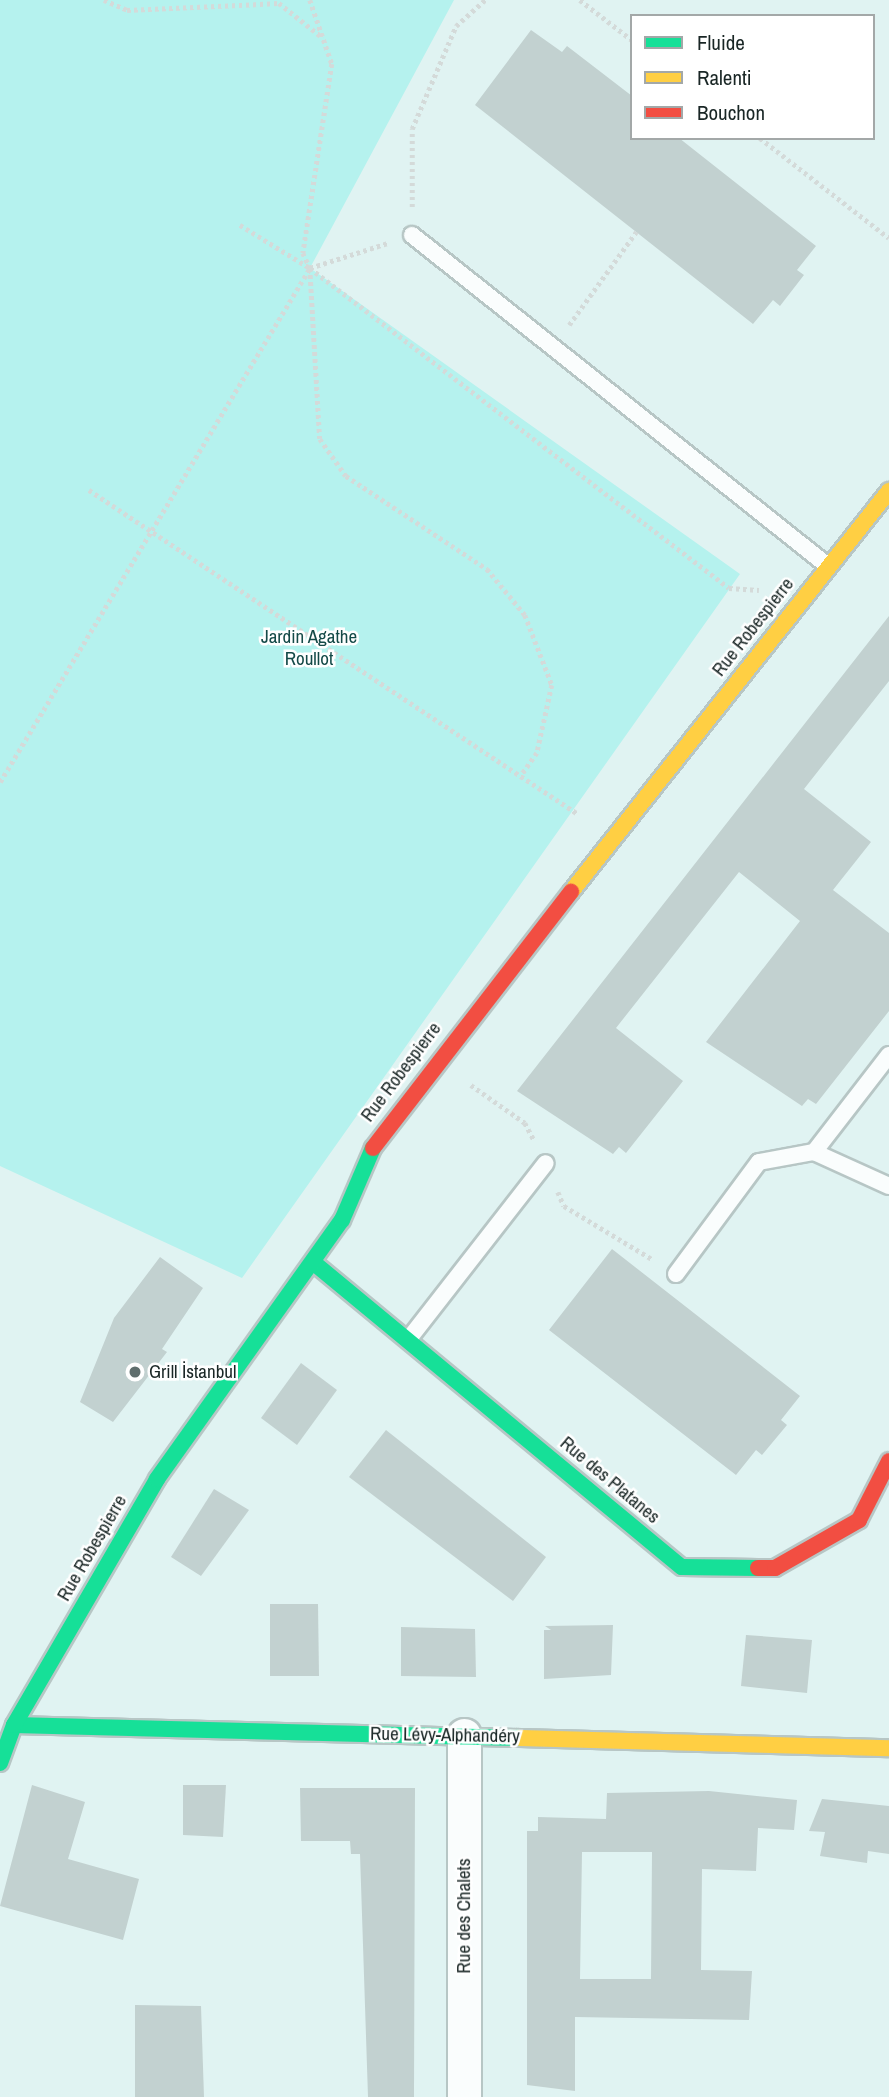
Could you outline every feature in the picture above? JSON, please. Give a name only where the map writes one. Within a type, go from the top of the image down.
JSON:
[{"type":"street","name":"Rue Robespierre","points":[[0,1763],[7,1724],[157,1479],[267,1320],[314,1263],[342,1220],[378,1136],[889,491]]},
{"type":"street","name":"Rue des Platanes","points":[[314,1263],[682,1567],[775,1568],[859,1520],[889,1461]]},
{"type":"street","name":"Rue Lévy-Alphandéry","points":[[7,1724],[889,1748]]},
{"type":"street","name":"Rue des Chalets","points":[[464,1735],[464,2097]]},
{"type":"lane","points":[[412,235],[828,566]]},
{"type":"lane","points":[[814,1153],[889,1055]]},
{"type":"lane","points":[[676,1274],[759,1162],[814,1153],[889,1185]]},
{"type":"lane","points":[[408,1340],[546,1163]]},
{"type":"path","points":[[104,0],[127,10],[279,3],[323,38]]},
{"type":"path","points":[[310,0],[332,64],[303,253],[310,268],[320,439],[346,476],[488,569],[525,615],[552,684],[537,752],[521,776]]},
{"type":"path","points":[[0,782],[310,268],[412,235],[412,130],[456,26],[485,0]]},
{"type":"path","points":[[580,0],[630,38]]},
{"type":"path","points":[[763,140],[889,238]]},
{"type":"path","points":[[240,225],[310,268],[729,588],[759,590]]},
{"type":"path","points":[[553,346],[636,232]]},
{"type":"path","points":[[89,490],[578,814]]},
{"type":"green space","name":"Jardin Agathe Roullot","points":[[0,0],[454,0],[310,268],[740,574],[242,1278],[0,1166]]},
{"type":"building","points":[[531,30],[562,52],[567,46],[630,94],[630,140],[682,140],[816,246],[797,270],[804,275],[780,306],[773,300],[753,324],[475,105]]},
{"type":"building","points":[[889,616],[889,681],[804,789],[871,842],[833,890],[889,933],[889,1011],[816,1104],[808,1099],[802,1106],[706,1042],[800,921],[739,872],[616,1028],[683,1081],[626,1153],[619,1147],[613,1154],[517,1091]]},
{"type":"building","points":[[612,1249],[800,1396],[781,1420],[787,1425],[762,1455],[756,1450],[736,1475],[549,1330]]},
{"type":"building","points":[[160,1257],[203,1288],[162,1349],[167,1352],[113,1422],[80,1402],[114,1318]]},
{"type":"building","points":[[301,1363],[337,1390],[297,1445],[261,1418]]},
{"type":"building","points":[[386,1430],[546,1557],[513,1601],[349,1477]]},
{"type":"building","points":[[214,1489],[249,1510],[201,1576],[171,1557]]},
{"type":"building","points":[[270,1604],[318,1604],[319,1676],[270,1676]]},
{"type":"building","points":[[613,1625],[611,1675],[544,1679],[544,1630],[551,1630],[545,1626]]},
{"type":"building","points":[[401,1627],[475,1629],[476,1677],[401,1676]]},
{"type":"building","points":[[746,1635],[812,1640],[807,1693],[741,1686]]},
{"type":"building","points":[[32,1785],[85,1802],[68,1859],[139,1879],[123,1940],[0,1906]]},
{"type":"building","points":[[183,1785],[226,1785],[223,1837],[183,1835]]},
{"type":"building","points":[[300,1788],[415,1788],[414,2097],[368,2097],[360,1854],[351,1854],[350,1841],[301,1841]]},
{"type":"building","points":[[709,1791],[797,1800],[794,1830],[758,1828],[756,1871],[702,1869],[701,1970],[752,1971],[749,2020],[575,2017],[575,2091],[527,2085],[527,1831],[538,1831],[538,1817],[606,1819],[607,1793]],"holes":[[[582,1852],[652,1852],[651,1979],[580,1979]]]},
{"type":"building","points":[[822,1799],[889,1806],[889,1854],[868,1851],[867,1863],[820,1856],[825,1832],[809,1831]]},
{"type":"building","points":[[135,2005],[201,2006],[204,2097],[135,2097]]},
{"type":"traffic: fast","points":[[0,1763],[14,1725],[157,1479],[342,1220],[373,1148]]},
{"type":"traffic: fast","points":[[314,1263],[682,1567],[758,1568]]},
{"type":"traffic: fast","points":[[14,1725],[520,1738]]},
{"type":"traffic: slow","points":[[571,892],[889,491]]},
{"type":"traffic: slow","points":[[520,1738],[889,1748]]},
{"type":"traffic: jam","points":[[373,1148],[571,892]]},
{"type":"traffic: jam","points":[[758,1568],[775,1568],[859,1520],[889,1461]]},
{"type":"place","name":"Grill İstanbul","points":[[135,1372]]}]
